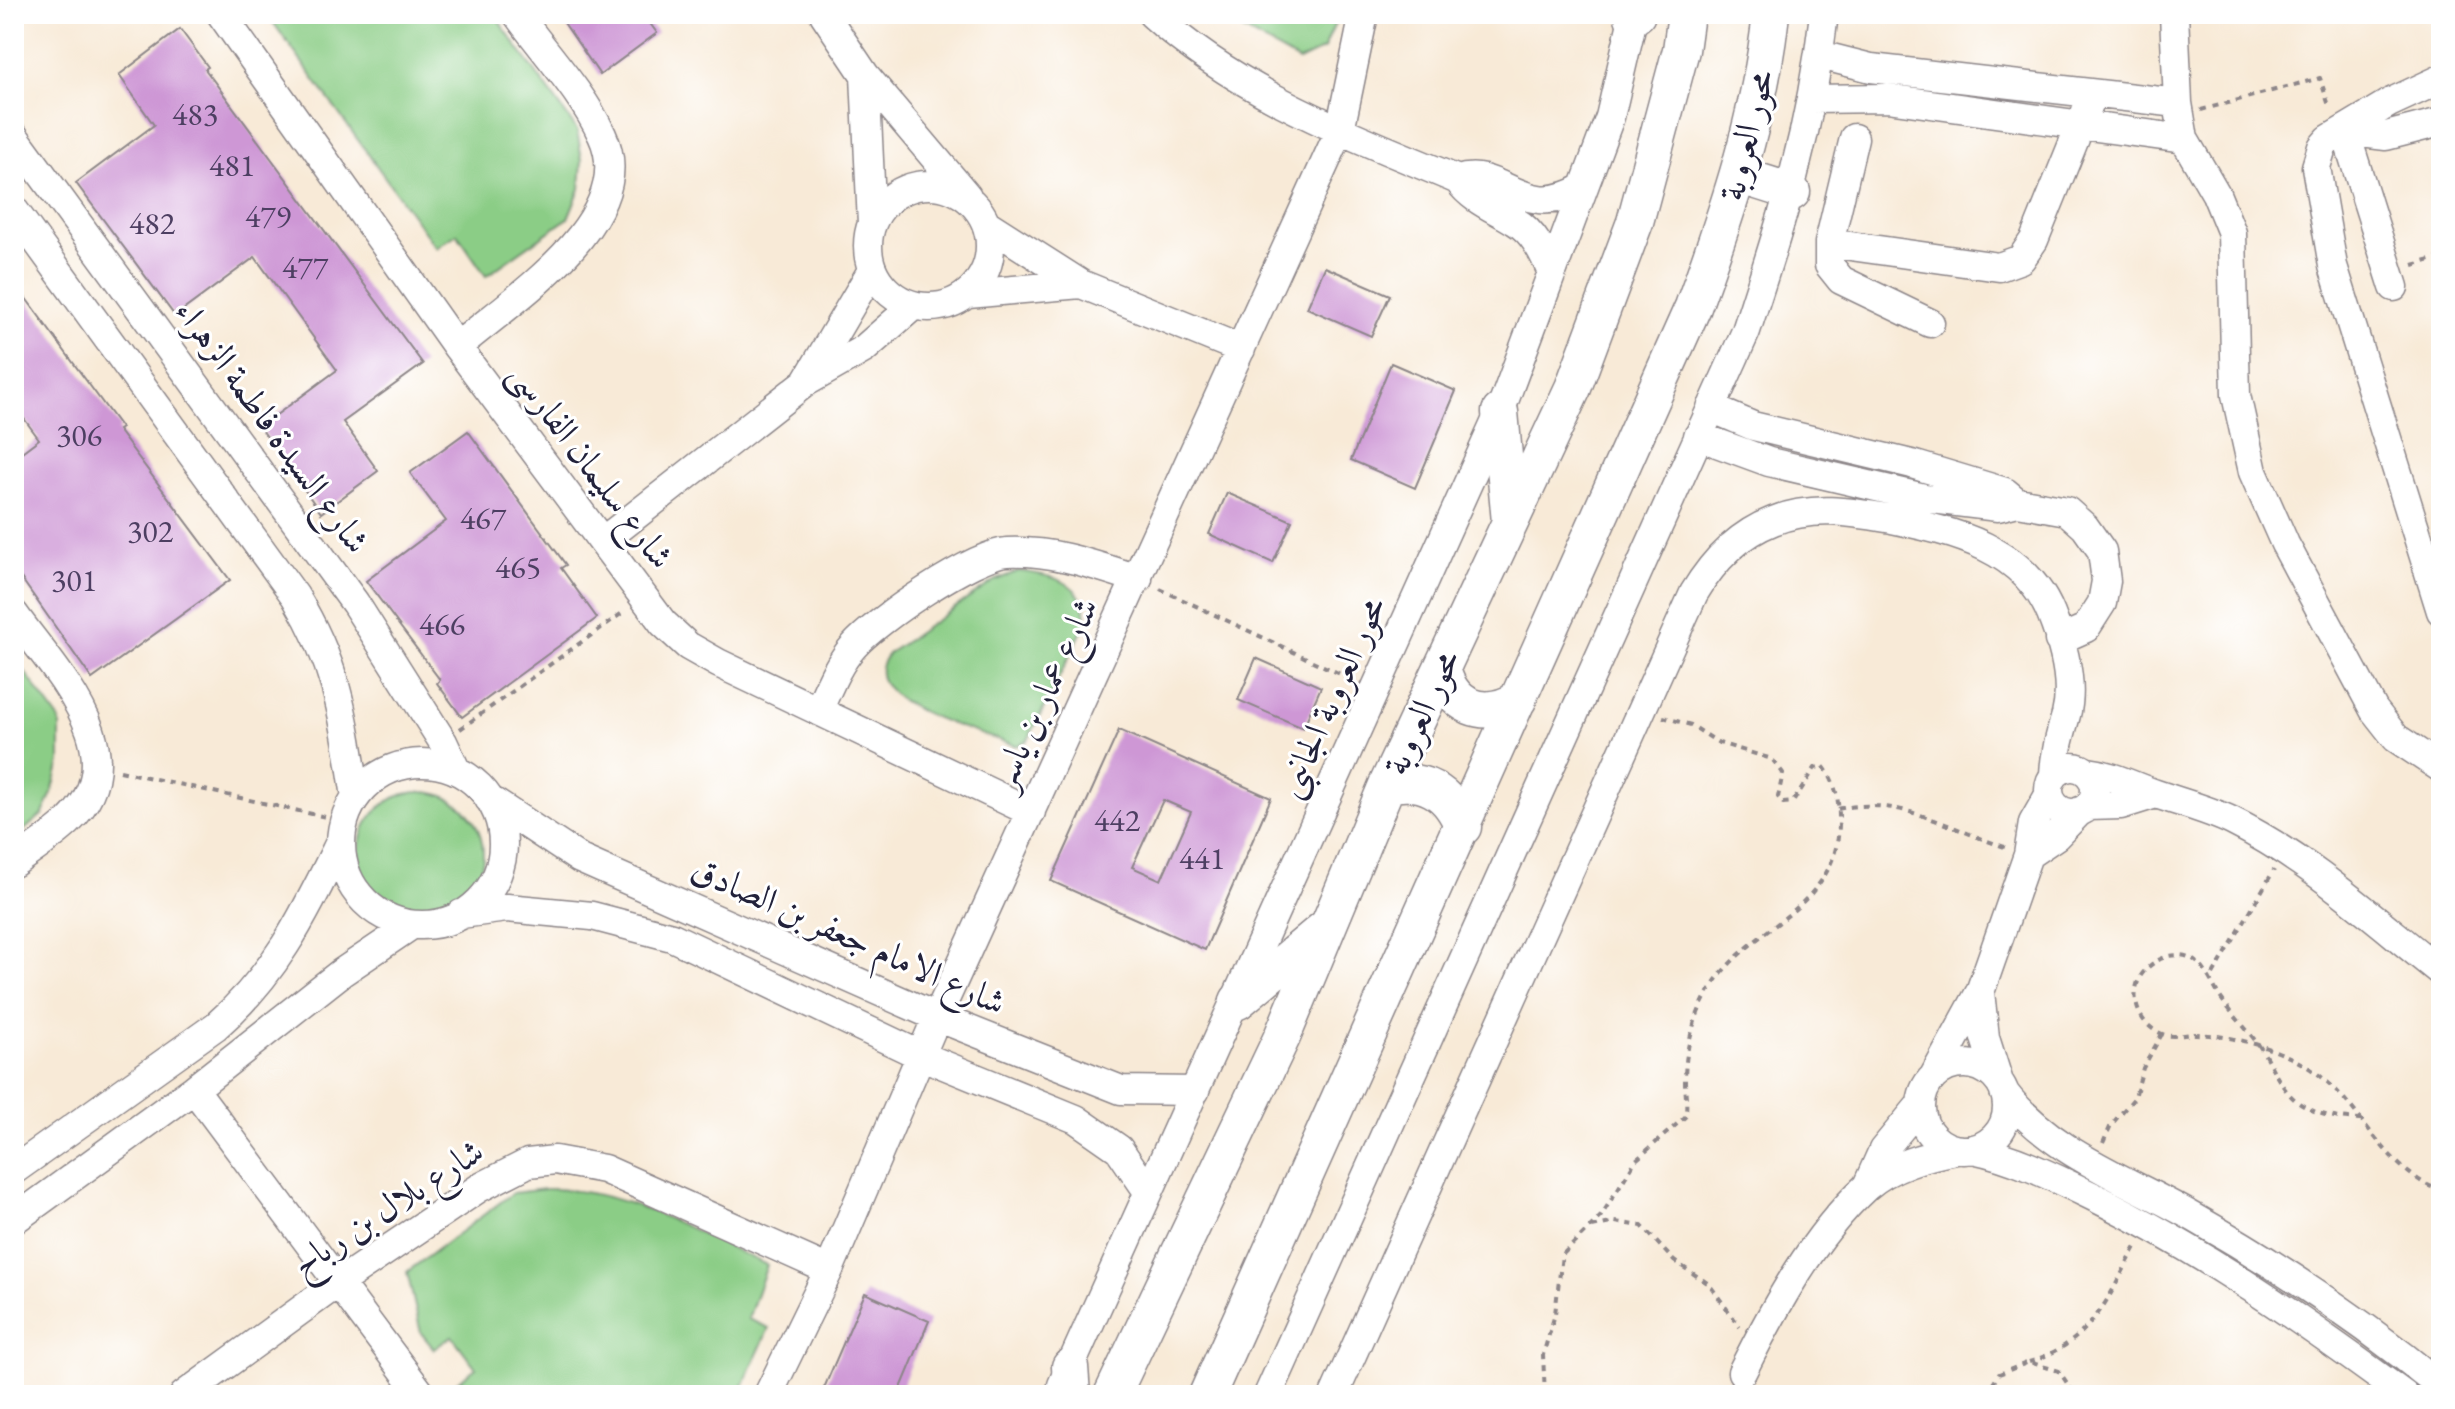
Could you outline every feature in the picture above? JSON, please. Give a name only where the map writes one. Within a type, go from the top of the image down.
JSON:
[{"type":"main road","name":"محور العروبة","points":[[1112,1395],[1282,1037],[1387,785],[1573,388],[1635,222],[1681,50],[1686,14]]},
{"type":"main road","name":"محور العروبة","points":[[1207,1395],[1693,307],[1753,121],[1771,14]]},
{"type":"main road","points":[[1738,175],[1792,192]]},
{"type":"main road","points":[[1500,412],[1510,523]]},
{"type":"main road","points":[[1442,668],[1446,684],[1455,698],[1469,707],[1495,710],[1518,700]]},
{"type":"main road","points":[[1387,785],[1406,781],[1426,784],[1443,794],[1456,809],[1463,827]]},
{"type":"main road","points":[[1238,1001],[1330,925]]},
{"type":"street","name":"شارع سليمان الفارسى","points":[[221,14],[457,347],[663,623],[688,646],[1031,812]]},
{"type":"street","points":[[457,347],[579,242],[597,217],[608,186],[610,166],[603,136],[517,14]]},
{"type":"street","points":[[824,14],[865,75],[987,224],[1081,284],[1241,349]]},
{"type":"street","points":[[1152,14],[1217,65],[1275,100],[1458,180],[1480,178],[1540,201],[1565,197],[1583,188]]},
{"type":"street","name":"شارع عمار بن ياسر","points":[[768,1395],[829,1270],[937,1017],[1340,130],[1364,14]]},
{"type":"street","points":[[1268,1395],[1746,331],[1792,192],[1820,55],[1824,14]]},
{"type":"street","points":[[2174,14],[2181,119],[2232,233],[2236,395],[2242,434],[2267,508],[2374,710],[2396,738],[2441,768]]},
{"type":"street","name":"محور العروبة الجانبى","points":[[1066,1386],[1147,1190],[1238,1001],[1500,412],[1610,117],[1635,15]]},
{"type":"street","points":[[1820,55],[1871,68],[2093,94],[2181,119]]},
{"type":"street","points":[[1868,97],[1871,68]]},
{"type":"street","points":[[865,75],[872,224],[868,255],[872,270],[882,286],[896,299],[913,306],[932,308],[951,304],[968,294],[986,269],[990,254],[987,224]]},
{"type":"street","points":[[2441,79],[2389,103],[2341,132],[2322,147],[2316,167],[2333,266],[2441,611]]},
{"type":"street","points":[[1829,243],[1988,266],[2011,265],[2029,250],[2093,94]]},
{"type":"street","points":[[1812,99],[1868,97],[2081,125],[2181,119]]},
{"type":"street","points":[[2341,132],[2386,136],[2441,122]]},
{"type":"street","points":[[2341,132],[2401,276]]},
{"type":"street","name":"شارع السيدة فاطمة الزهراء","points":[[14,136],[348,592],[443,742],[456,770]]},
{"type":"street","points":[[1854,138],[1829,243],[1829,265],[1841,280],[1930,323]]},
{"type":"street","points":[[1458,180],[1469,195],[1518,222],[1536,242],[1552,273]]},
{"type":"street","points":[[872,224],[891,197],[914,187],[939,185],[970,200]]},
{"type":"street","points":[[14,210],[295,596],[318,634],[337,689],[347,819],[348,875],[368,905],[388,918],[412,925],[438,924],[461,914],[479,901],[492,883],[501,863],[503,841],[499,819],[489,799],[475,783],[456,770],[419,763],[401,766],[368,783],[347,819],[295,933],[247,1000],[216,1026],[14,1170]]},
{"type":"street","points":[[806,382],[837,324],[872,270]]},
{"type":"street","points":[[968,294],[1081,284]]},
{"type":"street","points":[[603,541],[806,382],[864,349],[913,306]]},
{"type":"street","points":[[1711,408],[1789,436],[1912,464],[2005,492],[2018,502]]},
{"type":"street","points":[[1698,436],[1748,454],[1924,498],[1998,507],[2018,502],[2067,511],[2085,527],[2102,551],[2106,581],[2102,603],[2086,628],[2059,640]]},
{"type":"street","points":[[1748,454],[1756,445],[1789,436]]},
{"type":"street","points":[[1334,1395],[1694,593],[1719,558],[1752,531],[1782,518],[1814,511],[1857,513],[1952,531],[1977,540],[2020,571],[2051,613],[2066,663],[2066,714],[2058,737],[2052,785],[2064,812],[2121,805],[2156,794]]},
{"type":"street","points":[[818,711],[839,666],[861,638],[963,567],[984,558],[1004,552],[1053,554],[1138,579]]},
{"type":"street","points":[[14,614],[82,711],[94,735],[99,766],[90,792],[70,820],[14,863]]},
{"type":"street","points":[[2028,855],[2056,836],[2084,809],[2095,789],[2084,770],[2079,746],[2066,714]]},
{"type":"street","points":[[2404,1395],[2248,1286],[2148,1226],[2027,1165],[1941,1145],[1922,1120],[1921,1104],[1925,1089],[1980,992],[2028,855],[2033,823],[2052,785],[2067,767],[2121,778],[2232,821],[2287,852],[2441,972]]},
{"type":"street","name":"شارع الامام جعفر بن الصادق","points":[[489,799],[580,859],[937,1017],[1121,1090],[1195,1091]]},
{"type":"street","name":"شارع الامام جعفر بن الصادق","points":[[461,914],[521,909],[592,916],[632,924],[672,937],[922,1056],[1076,1119],[1099,1132],[1119,1149],[1147,1190]]},
{"type":"street","points":[[14,1220],[194,1089],[341,973],[412,925]]},
{"type":"street","points":[[1867,1187],[1909,1163],[1985,1145],[2002,1128],[2006,1116],[2002,1087],[1985,1038],[1980,992]]},
{"type":"street","points":[[1934,1076],[1946,1068],[1975,1066],[2002,1087],[2034,1126],[2093,1163],[2257,1254],[2318,1294],[2441,1386]]},
{"type":"street","points":[[194,1089],[422,1395]]},
{"type":"street","points":[[1748,1360],[1802,1267],[1867,1187],[1883,1150],[1921,1104]]},
{"type":"street","name":"شارع بلال بن رباح","points":[[184,1395],[338,1283],[505,1172],[528,1163],[555,1160],[604,1169],[829,1270]]},
{"type":"path","points":[[2181,119],[2320,78],[2341,132]]},
{"type":"path","points":[[2401,276],[2441,257]]},
{"type":"path","points":[[1138,579],[1375,690]]},
{"type":"path","points":[[443,742],[643,597]]},
{"type":"path","points":[[1545,1395],[1543,1355],[1555,1314],[1559,1262],[1571,1242],[1590,1228],[1636,1160],[1685,1117],[1688,1049],[1704,999],[1734,955],[1814,892],[1837,843],[1835,788],[1823,766],[1815,768],[1793,802],[1783,803],[1778,797],[1783,773],[1772,759],[1719,743],[1691,725],[1643,708]]},
{"type":"path","points":[[99,766],[347,819]]},
{"type":"path","points":[[1838,809],[1871,804],[1912,811],[1981,840],[2028,855]]},
{"type":"path","points":[[2212,977],[2218,962],[2240,933],[2258,893],[2287,852]]},
{"type":"path","points":[[2362,1120],[2327,1116],[2301,1104],[2279,1082],[2260,1046],[2219,995],[2212,977],[2201,964],[2179,956],[2168,957],[2147,967],[2136,987],[2136,999],[2144,1021],[2162,1034],[2192,1034],[2260,1046],[2314,1071],[2343,1096],[2400,1167],[2441,1191]]},
{"type":"path","points":[[2093,1163],[2111,1125],[2135,1097],[2143,1068],[2162,1034]]},
{"type":"path","points":[[1590,1228],[1615,1222],[1642,1226],[1674,1261],[1709,1284],[1748,1360]]},
{"type":"path","points":[[1986,1395],[1999,1374],[2063,1347],[2088,1328],[2117,1285],[2148,1226]]},
{"type":"path","points":[[2029,1362],[2059,1371],[2075,1395]]},
{"type":"green space","points":[[267,14],[494,14],[577,130],[582,160],[580,189],[568,218],[486,276],[457,234],[436,248]]},
{"type":"green space","points":[[1215,14],[1339,14],[1324,49],[1299,61]]},
{"type":"green space","points":[[1018,571],[1055,578],[1074,589],[1085,609],[1086,623],[1028,740],[1017,746],[952,724],[903,701],[886,686],[881,670],[889,653],[994,581]]},
{"type":"green space","points":[[14,657],[60,721],[60,762],[52,793],[43,814],[22,832],[14,821]]},
{"type":"green space","points":[[421,792],[445,797],[465,810],[478,830],[483,854],[478,878],[465,898],[445,911],[421,916],[397,911],[377,898],[364,878],[359,854],[364,830],[377,810],[397,797]]},
{"type":"green space","points":[[545,1189],[575,1191],[632,1204],[767,1265],[748,1319],[769,1328],[739,1395],[467,1395],[457,1382],[476,1368],[452,1336],[434,1349],[421,1333],[407,1272],[513,1193]]},
{"type":"building","points":[[558,14],[643,14],[657,33],[600,75]]},
{"type":"building","points":[[180,29],[208,67],[205,69],[423,364],[343,422],[378,471],[321,513],[260,427],[337,370],[255,257],[175,316],[76,183],[154,125],[119,75]]},
{"type":"building","points":[[1325,267],[1390,295],[1371,336],[1307,308]]},
{"type":"building","points":[[14,282],[121,428],[118,430],[230,580],[92,679],[14,568],[14,458],[39,439],[14,405]]},
{"type":"building","points":[[1391,363],[1456,391],[1415,488],[1351,460]]},
{"type":"building","points":[[468,431],[566,565],[561,568],[597,618],[462,717],[437,683],[440,680],[366,581],[446,521],[410,473]]},
{"type":"building","points":[[1227,493],[1292,521],[1273,563],[1209,534]]},
{"type":"building","points":[[1256,658],[1321,687],[1303,728],[1238,700]]},
{"type":"building","points":[[1119,730],[1271,798],[1205,950],[1051,881]],"holes":[[[1163,800],[1191,812],[1161,880],[1132,867]]]},
{"type":"building","points":[[865,1293],[929,1321],[898,1395],[821,1395]]}]
